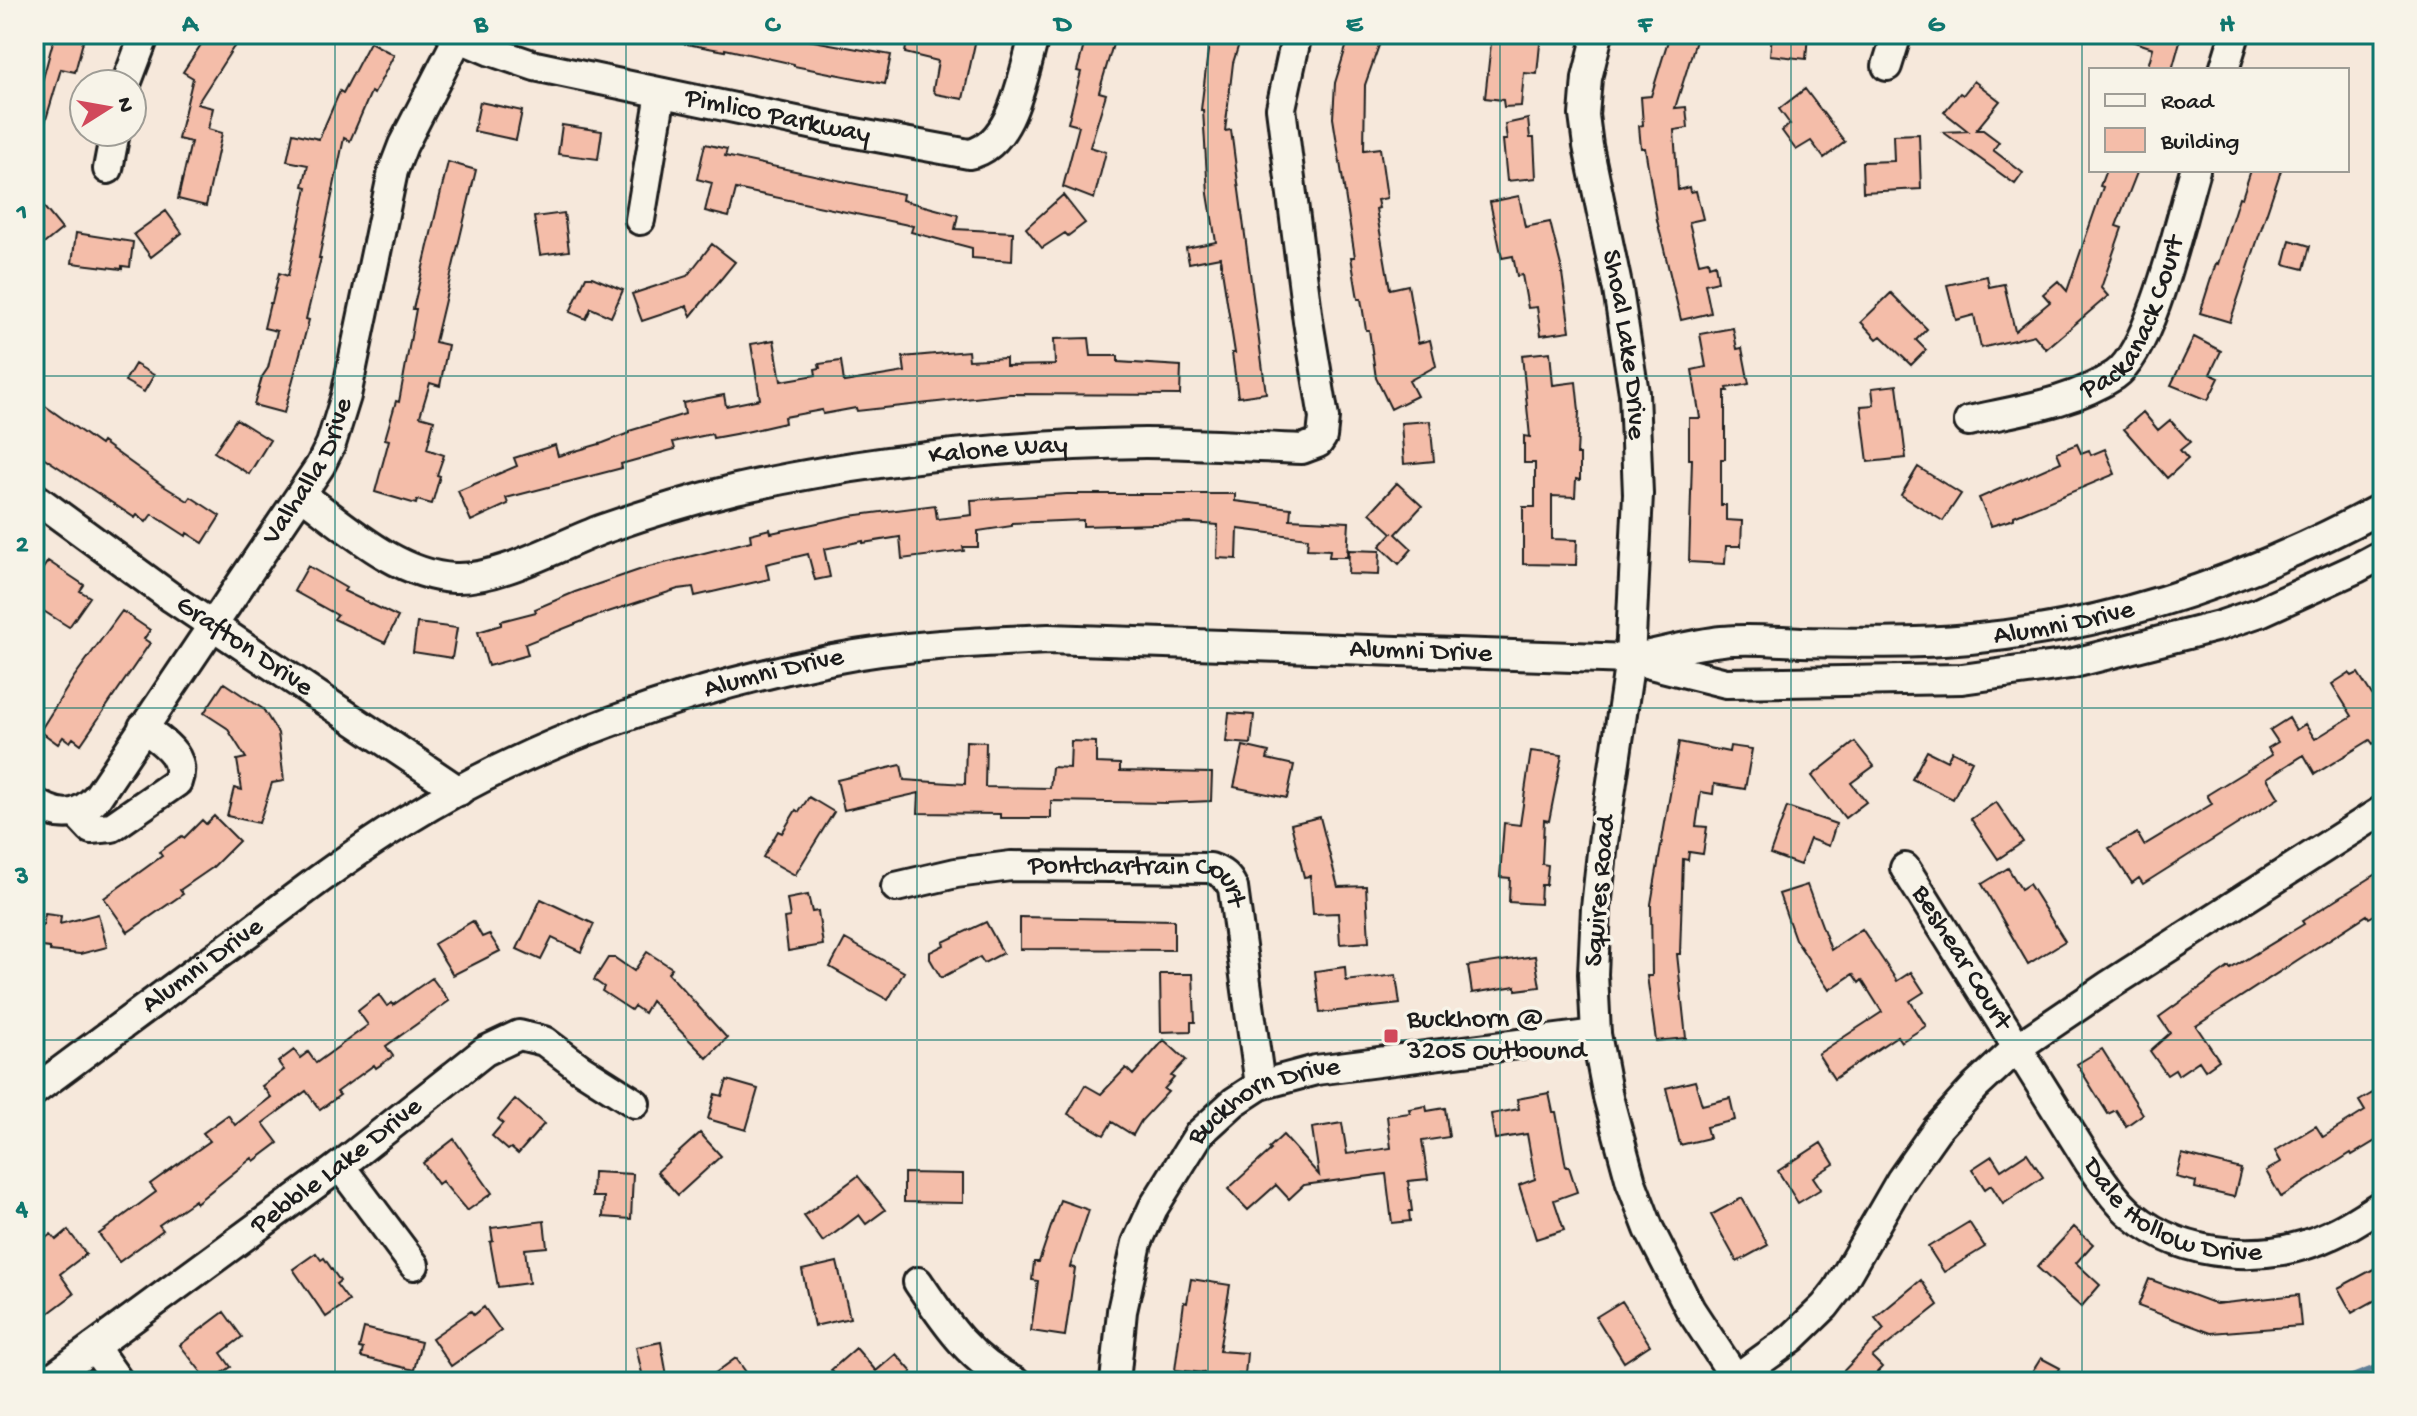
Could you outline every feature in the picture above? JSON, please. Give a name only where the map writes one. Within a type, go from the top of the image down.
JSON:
[{"type":"street","points":[[132,68],[145,34]]},
{"type":"street","name":"Pimlico Parkway","points":[[455,36],[535,66],[870,137],[969,154],[989,146],[1004,129],[1035,34]]},
{"type":"street","name":"Kalone Way","points":[[302,495],[370,544],[406,565],[433,575],[457,578],[509,567],[603,529],[681,504],[759,484],[871,463],[1059,445],[1149,443],[1311,447],[1322,437],[1324,418],[1308,321],[1281,108],[1297,34]]},
{"type":"street","name":"Shoal Lake Drive","points":[[1598,34],[1587,78],[1584,115],[1618,290],[1638,438],[1630,659]]},
{"type":"street","points":[[1887,66],[1897,34]]},
{"type":"street","points":[[2225,68],[2235,34]]},
{"type":"street","name":"Valhalla Drive","points":[[77,814],[98,796],[326,455],[339,423],[393,171],[455,36]]},
{"type":"street","points":[[640,220],[661,93]]},
{"type":"street","points":[[108,169],[112,148]]},
{"type":"street","name":"Packanack Court","points":[[1969,421],[2066,398],[2117,374],[2130,362],[2154,311],[2194,172]]},
{"type":"street","name":"Grafton Drive","points":[[34,497],[172,598],[459,791]]},
{"type":"street","name":"Alumni Drive","points":[[1630,659],[1724,641],[1911,642],[1969,639],[2118,614],[2281,558],[2383,507]]},
{"type":"street","name":"Alumni Drive","points":[[34,1091],[330,872],[406,820],[459,791],[517,761],[589,731],[733,683],[834,659],[954,643],[1049,639],[1630,659],[1726,683],[1898,682],[2009,674],[2101,658],[2260,612],[2383,554]]},
{"type":"street","name":"Squires Road","points":[[1630,659],[1596,908],[1593,974],[1596,1034],[1608,1097],[1631,1182],[1649,1229],[1690,1309],[1736,1380]]},
{"type":"street","points":[[34,802],[55,814],[77,814],[91,829],[112,827],[177,782],[181,771],[178,759],[171,750],[143,727]]},
{"type":"street","points":[[1736,1380],[1792,1338],[1825,1306],[1901,1180],[1937,1129],[1975,1087],[2018,1047],[2383,810]]},
{"type":"street","name":"Pontchartrain Court","points":[[896,887],[956,873],[1011,866],[1210,868],[1218,871],[1233,888],[1260,1085]]},
{"type":"street","name":"Beshear Court","points":[[1905,868],[2018,1047]]},
{"type":"street","name":"Buckhorn Drive","points":[[1115,1382],[1128,1275],[1137,1243],[1153,1208],[1199,1134],[1234,1102],[1260,1085],[1316,1070],[1596,1034]]},
{"type":"street","name":"Pebble Lake Drive","points":[[46,1382],[340,1166],[485,1051],[519,1035],[544,1041],[635,1103]]},
{"type":"street","name":"Dale Hollow Drive","points":[[2018,1047],[2110,1192],[2132,1215],[2184,1244],[2254,1254],[2288,1249],[2329,1236],[2383,1204]]},
{"type":"street","points":[[340,1166],[414,1265]]},
{"type":"street","points":[[918,1282],[951,1332],[999,1375],[1015,1382]]},
{"type":"street","points":[[94,1347],[119,1382]]},
{"type":"building","points":[[55,34],[85,34],[76,68],[61,69],[38,146],[34,145],[34,84],[41,86]]},
{"type":"building","points":[[208,34],[246,34],[233,48],[197,104],[213,108],[208,129],[222,133],[206,206],[178,199],[191,142],[178,139],[193,78],[183,72]]},
{"type":"building","points":[[676,34],[790,34],[891,55],[885,84],[725,49],[675,42]]},
{"type":"building","points":[[908,34],[977,34],[963,99],[936,94],[933,90],[938,61],[905,53]]},
{"type":"building","points":[[1087,34],[1116,34],[1099,92],[1106,94],[1090,147],[1106,152],[1094,199],[1063,187],[1079,126],[1068,123]]},
{"type":"building","points":[[1210,34],[1242,34],[1233,63],[1225,131],[1231,130],[1266,393],[1238,397],[1232,353],[1235,353],[1220,257],[1189,263],[1186,248],[1216,242],[1208,194],[1201,110]]},
{"type":"building","points":[[1334,34],[1383,34],[1365,85],[1364,150],[1380,148],[1387,198],[1377,200],[1379,208],[1376,209],[1390,289],[1408,285],[1418,343],[1430,340],[1436,366],[1409,381],[1417,396],[1391,409],[1376,378],[1369,330],[1366,330],[1361,299],[1358,299],[1351,257],[1355,257],[1333,118],[1335,83],[1347,44],[1333,40]]},
{"type":"building","points":[[1492,34],[1541,34],[1537,74],[1524,73],[1521,106],[1504,107],[1503,100],[1485,98]]},
{"type":"building","points":[[1670,34],[1698,34],[1675,108],[1686,107],[1688,128],[1674,130],[1678,190],[1689,187],[1690,192],[1696,191],[1703,219],[1689,222],[1699,263],[1708,261],[1709,266],[1715,264],[1718,281],[1705,284],[1711,313],[1681,320],[1657,220],[1645,148],[1641,148],[1639,126],[1643,125],[1641,97],[1651,96]]},
{"type":"building","points":[[1772,34],[1808,34],[1806,59],[1770,55]]},
{"type":"building","points":[[2119,34],[2182,34],[2173,68],[2148,68],[2153,48],[2119,37]]},
{"type":"building","points":[[370,42],[394,55],[374,94],[371,92],[350,141],[344,138],[306,319],[309,320],[284,413],[254,405],[277,331],[264,328],[270,303],[279,273],[288,276],[307,187],[303,186],[308,165],[287,161],[293,133],[319,139],[340,91],[343,93]]},
{"type":"building","points":[[1974,81],[2000,101],[1976,130],[1983,130],[1999,142],[1993,150],[2023,173],[2015,184],[1943,132],[1968,131],[1944,112]]},
{"type":"building","points":[[1805,89],[1845,142],[1824,158],[1811,141],[1796,150],[1782,131],[1790,124],[1779,109]]},
{"type":"building","points":[[480,102],[522,111],[516,140],[474,131]]},
{"type":"building","points":[[1528,119],[1530,138],[1534,138],[1536,178],[1507,181],[1503,140],[1507,140],[1505,124]]},
{"type":"building","points":[[562,125],[602,131],[598,159],[558,154]]},
{"type":"building","points":[[1919,134],[1921,189],[1863,192],[1862,162],[1894,161],[1893,135]]},
{"type":"building","points":[[705,144],[727,149],[725,156],[903,194],[902,200],[958,215],[955,229],[1013,232],[1012,261],[972,258],[972,248],[911,232],[913,226],[736,189],[729,217],[705,211],[712,183],[697,179]]},
{"type":"building","points":[[448,162],[476,170],[435,342],[448,345],[440,386],[430,383],[420,416],[434,420],[427,449],[444,455],[432,504],[417,500],[416,504],[375,492],[389,440],[385,439],[396,401],[399,402],[416,309],[413,309]]},
{"type":"building","points":[[2105,172],[2137,172],[2116,226],[2122,228],[2101,288],[2108,296],[2046,349],[2034,335],[1981,348],[1974,315],[1956,320],[1947,285],[1987,276],[1989,287],[2004,284],[2015,331],[2050,302],[2043,294],[2058,281],[2067,291],[2103,187],[2100,186]]},
{"type":"building","points":[[2250,172],[2280,172],[2230,322],[2200,313],[2239,197],[2242,198]]},
{"type":"building","points":[[34,195],[62,229],[34,252]]},
{"type":"building","points":[[1063,195],[1085,223],[1068,236],[1065,233],[1042,248],[1026,228]]},
{"type":"building","points":[[1519,196],[1525,227],[1550,222],[1561,266],[1570,331],[1541,335],[1537,307],[1528,308],[1522,275],[1517,276],[1513,256],[1502,258],[1490,202]]},
{"type":"building","points":[[166,211],[182,233],[151,257],[134,234]]},
{"type":"building","points":[[564,213],[569,251],[540,255],[534,217]]},
{"type":"building","points":[[76,233],[133,242],[130,267],[122,266],[122,269],[72,263]]},
{"type":"building","points":[[2290,240],[2310,246],[2304,269],[2284,264]]},
{"type":"building","points":[[712,244],[735,262],[691,316],[687,306],[642,321],[632,294],[687,276]]},
{"type":"building","points":[[586,277],[623,290],[611,317],[591,308],[586,319],[570,312]]},
{"type":"building","points":[[1891,293],[1927,329],[1916,340],[1926,350],[1911,365],[1881,336],[1877,339],[1861,322]]},
{"type":"building","points":[[1733,328],[1737,349],[1742,348],[1749,384],[1725,391],[1721,505],[1726,505],[1726,520],[1742,521],[1741,546],[1726,546],[1725,564],[1689,562],[1692,459],[1689,459],[1689,418],[1700,418],[1692,370],[1706,367],[1700,334]]},
{"type":"building","points":[[2194,337],[2221,351],[2210,374],[2219,378],[2208,400],[2171,385]]},
{"type":"building","points":[[1089,338],[1091,356],[1118,356],[1118,362],[1181,366],[1180,395],[1010,394],[857,411],[856,408],[823,414],[822,410],[784,417],[785,423],[746,432],[713,438],[712,434],[673,442],[675,449],[621,464],[622,468],[506,498],[508,504],[471,521],[458,491],[517,466],[514,458],[555,445],[558,456],[685,414],[683,403],[724,395],[726,406],[760,399],[751,344],[774,340],[781,381],[816,375],[815,369],[820,368],[819,364],[841,361],[844,382],[905,372],[903,357],[968,351],[969,360],[1006,358],[1006,366],[1055,365],[1054,339]]},
{"type":"building","points":[[1550,352],[1553,385],[1576,382],[1580,480],[1576,479],[1575,497],[1552,496],[1552,539],[1577,540],[1576,565],[1523,564],[1523,507],[1535,507],[1535,463],[1524,463],[1524,436],[1530,437],[1522,355]]},
{"type":"building","points":[[135,364],[154,375],[144,392],[125,381]]},
{"type":"building","points":[[1897,385],[1906,458],[1868,462],[1861,406],[1874,405],[1872,388]]},
{"type":"building","points":[[34,398],[162,485],[188,501],[191,497],[220,516],[203,543],[152,514],[146,522],[137,515],[135,518],[34,451]]},
{"type":"building","points":[[2143,412],[2158,430],[2170,420],[2190,442],[2180,450],[2188,459],[2167,478],[2124,429]]},
{"type":"building","points":[[236,419],[270,440],[249,474],[214,452]]},
{"type":"building","points":[[1430,421],[1434,461],[1404,464],[1401,423]]},
{"type":"building","points":[[2077,444],[2081,453],[2089,450],[2091,455],[2105,449],[2115,474],[2014,516],[2014,519],[1991,526],[1979,498],[2061,462],[2057,452]]},
{"type":"building","points":[[1918,467],[1961,494],[1943,521],[1901,495]]},
{"type":"building","points":[[1397,483],[1422,506],[1396,534],[1412,549],[1399,564],[1380,546],[1392,533],[1370,513]]},
{"type":"building","points":[[1067,494],[1235,494],[1235,501],[1291,508],[1290,519],[1349,522],[1347,557],[1329,557],[1330,550],[1307,549],[1308,538],[1238,529],[1237,559],[1217,558],[1218,525],[1083,526],[1083,520],[1012,523],[1012,526],[978,531],[978,547],[963,547],[964,551],[902,559],[900,537],[824,549],[830,577],[815,580],[808,554],[766,564],[769,579],[695,596],[693,587],[678,589],[593,617],[525,644],[528,655],[488,666],[478,632],[501,625],[501,621],[536,612],[535,609],[575,592],[645,568],[751,541],[750,534],[770,529],[771,533],[850,516],[935,505],[937,519],[972,515],[971,500]]},
{"type":"building","points":[[1349,550],[1380,551],[1379,575],[1348,574]]},
{"type":"building","points":[[48,561],[84,585],[80,591],[90,597],[69,627],[34,605],[34,582]]},
{"type":"building","points":[[308,566],[346,588],[344,591],[398,617],[385,643],[334,619],[337,615],[294,591]]},
{"type":"building","points":[[122,611],[150,630],[144,639],[150,643],[81,744],[73,738],[70,742],[63,737],[58,744],[40,731]]},
{"type":"building","points":[[417,623],[457,628],[452,658],[413,652]]},
{"type":"building","points":[[2349,673],[2352,676],[2358,673],[2383,712],[2383,737],[2373,744],[2370,740],[2315,774],[2304,755],[2267,778],[2279,798],[2143,884],[2139,878],[2132,883],[2109,848],[2137,833],[2144,845],[2212,804],[2207,795],[2272,755],[2268,748],[2278,742],[2270,730],[2289,718],[2296,730],[2305,724],[2315,739],[2352,716],[2332,684]]},
{"type":"building","points":[[224,683],[263,709],[278,733],[284,781],[272,783],[259,823],[227,816],[234,788],[242,790],[237,760],[246,758],[227,728],[204,713]]},
{"type":"building","points":[[1229,713],[1254,715],[1251,744],[1226,742]]},
{"type":"building","points":[[966,741],[986,742],[985,787],[1050,788],[1052,767],[1070,768],[1071,741],[1096,742],[1096,763],[1120,764],[1120,771],[1212,773],[1211,801],[1051,801],[1051,818],[1000,818],[1000,814],[918,813],[919,793],[844,810],[837,780],[901,765],[904,780],[965,784]]},
{"type":"building","points":[[1679,742],[1729,752],[1730,746],[1752,749],[1745,789],[1714,784],[1713,794],[1701,792],[1696,826],[1707,827],[1703,854],[1689,852],[1688,860],[1683,859],[1680,954],[1677,954],[1686,1038],[1656,1041],[1647,976],[1652,976],[1651,904]]},
{"type":"building","points":[[1855,742],[1874,766],[1851,783],[1866,802],[1845,818],[1812,776]]},
{"type":"building","points":[[1243,746],[1269,752],[1267,759],[1294,765],[1287,798],[1234,787]]},
{"type":"building","points":[[1531,751],[1562,755],[1549,821],[1544,820],[1542,864],[1548,865],[1546,885],[1541,885],[1540,904],[1509,902],[1510,878],[1500,877],[1504,823],[1520,825]]},
{"type":"building","points":[[1927,751],[1947,761],[1952,751],[1972,761],[1953,799],[1912,779]]},
{"type":"building","points":[[809,797],[834,812],[795,875],[763,857],[778,831],[782,833],[796,810],[799,812]]},
{"type":"building","points":[[1996,802],[2023,842],[1998,859],[1971,819]]},
{"type":"building","points":[[1787,807],[1836,824],[1829,846],[1810,839],[1800,865],[1770,854]]},
{"type":"building","points":[[214,816],[239,841],[212,868],[180,890],[183,894],[128,932],[104,898],[162,856],[159,852],[182,836],[184,838],[202,820],[206,824]]},
{"type":"building","points":[[1320,817],[1338,887],[1366,886],[1369,942],[1340,944],[1338,913],[1313,914],[1310,876],[1304,877],[1291,824]]},
{"type":"building","points":[[2008,868],[2021,889],[2029,884],[2065,941],[2028,964],[1982,884]]},
{"type":"building","points":[[2383,870],[2383,910],[2369,918],[2367,915],[2196,1026],[2219,1060],[2205,1070],[2199,1061],[2178,1075],[2175,1070],[2167,1075],[2150,1051],[2170,1033],[2159,1017],[2229,967],[2304,924],[2302,921]]},
{"type":"building","points":[[1807,885],[1831,950],[1862,929],[1897,981],[1911,972],[1924,992],[1910,1001],[1926,1026],[1901,1042],[1897,1036],[1834,1079],[1818,1054],[1882,1012],[1862,980],[1859,983],[1853,974],[1829,990],[1795,939],[1779,894]]},
{"type":"building","points":[[808,895],[812,912],[818,911],[823,945],[788,951],[784,918],[790,917],[787,899]]},
{"type":"building","points":[[541,899],[594,924],[581,952],[552,938],[541,960],[517,949]]},
{"type":"building","points":[[45,914],[61,916],[60,924],[98,914],[107,947],[80,954],[34,946],[34,925],[43,926]]},
{"type":"building","points":[[1020,917],[1174,920],[1174,950],[1020,949]]},
{"type":"building","points":[[473,921],[482,937],[489,934],[500,951],[453,975],[434,944]]},
{"type":"building","points":[[986,922],[1003,953],[984,963],[980,957],[941,978],[930,959],[930,952],[944,945],[943,942]]},
{"type":"building","points":[[845,939],[904,972],[888,1000],[830,967]]},
{"type":"building","points":[[647,952],[672,968],[668,973],[727,1038],[707,1058],[651,1001],[644,1013],[634,1006],[631,1010],[602,991],[604,987],[594,980],[608,958],[615,958],[634,971]]},
{"type":"building","points":[[1535,956],[1540,987],[1516,990],[1516,986],[1472,993],[1468,966]]},
{"type":"building","points":[[1345,967],[1346,981],[1396,975],[1400,1004],[1320,1013],[1315,971]]},
{"type":"building","points":[[1160,974],[1193,974],[1195,1022],[1191,1022],[1191,1031],[1161,1032]]},
{"type":"building","points":[[432,978],[449,1001],[386,1046],[393,1056],[376,1068],[374,1065],[337,1092],[340,1095],[320,1110],[306,1091],[263,1123],[278,1143],[254,1161],[252,1158],[196,1203],[195,1200],[159,1225],[163,1230],[119,1262],[99,1234],[156,1192],[150,1184],[210,1141],[203,1133],[228,1115],[235,1125],[271,1097],[262,1086],[284,1070],[278,1062],[294,1050],[300,1058],[308,1052],[316,1063],[368,1025],[358,1011],[368,1003],[379,995],[387,1006],[393,1005]]},
{"type":"building","points":[[1164,1040],[1186,1060],[1171,1076],[1174,1078],[1164,1089],[1168,1092],[1141,1121],[1133,1135],[1112,1122],[1104,1135],[1068,1114],[1085,1085],[1101,1094],[1126,1068],[1133,1075]]},
{"type":"building","points":[[2102,1049],[2143,1114],[2126,1126],[2116,1110],[2108,1114],[2077,1064]]},
{"type":"building","points":[[727,1080],[758,1089],[746,1130],[708,1119],[715,1094],[722,1096]]},
{"type":"building","points":[[1695,1081],[1702,1105],[1730,1098],[1735,1120],[1706,1127],[1709,1138],[1680,1145],[1666,1088]]},
{"type":"building","points":[[2383,1087],[2383,1140],[2382,1137],[2351,1153],[2281,1197],[2266,1171],[2281,1162],[2275,1151],[2316,1126],[2323,1137],[2365,1111],[2359,1101]]},
{"type":"building","points":[[1549,1093],[1553,1112],[1556,1112],[1566,1167],[1569,1167],[1577,1192],[1554,1200],[1564,1230],[1536,1239],[1519,1185],[1535,1179],[1527,1134],[1495,1139],[1491,1114],[1519,1109],[1517,1099]]},
{"type":"building","points":[[515,1099],[544,1124],[518,1154],[511,1148],[508,1150],[492,1136],[503,1123],[498,1119]]},
{"type":"building","points":[[1426,1106],[1427,1111],[1445,1108],[1449,1137],[1422,1141],[1428,1179],[1408,1181],[1412,1211],[1409,1211],[1410,1221],[1392,1223],[1386,1174],[1304,1185],[1289,1199],[1276,1185],[1248,1210],[1228,1189],[1283,1135],[1319,1175],[1312,1128],[1342,1123],[1347,1154],[1391,1148],[1387,1116],[1410,1113],[1409,1109]]},
{"type":"building","points":[[700,1133],[721,1156],[678,1195],[657,1172]]},
{"type":"building","points":[[454,1139],[492,1193],[467,1211],[442,1181],[438,1184],[423,1163]]},
{"type":"building","points":[[1821,1143],[1834,1164],[1813,1177],[1821,1189],[1798,1203],[1778,1171]]},
{"type":"building","points":[[2027,1153],[2043,1177],[2003,1204],[1991,1185],[1985,1189],[1972,1169],[1992,1156],[2001,1170]]},
{"type":"building","points":[[2182,1154],[2241,1169],[2234,1197],[2195,1188],[2196,1182],[2176,1177]]},
{"type":"building","points":[[593,1172],[633,1174],[631,1219],[603,1217],[604,1197],[592,1197]]},
{"type":"building","points":[[904,1173],[963,1174],[963,1203],[904,1202]]},
{"type":"building","points":[[858,1176],[885,1210],[866,1224],[859,1215],[823,1242],[804,1216]]},
{"type":"building","points":[[1742,1198],[1768,1245],[1737,1262],[1711,1215]]},
{"type":"building","points":[[1060,1200],[1089,1210],[1070,1267],[1075,1268],[1065,1336],[1031,1331],[1038,1281],[1032,1280],[1034,1262],[1039,1262]]},
{"type":"building","points":[[544,1221],[547,1247],[525,1249],[529,1283],[498,1287],[490,1242],[493,1241],[491,1228]]},
{"type":"building","points":[[1969,1222],[1985,1247],[1944,1272],[1928,1247]]},
{"type":"building","points":[[2074,1227],[2093,1244],[2076,1263],[2100,1285],[2081,1307],[2037,1267]]},
{"type":"building","points":[[68,1230],[86,1254],[60,1274],[74,1294],[34,1324],[34,1256],[43,1249],[39,1243],[51,1234],[56,1240]]},
{"type":"building","points":[[316,1253],[321,1260],[324,1258],[340,1281],[336,1284],[349,1301],[326,1317],[293,1269]]},
{"type":"building","points":[[837,1262],[850,1318],[814,1326],[802,1270]]},
{"type":"building","points":[[2383,1264],[2383,1296],[2352,1313],[2338,1288]]},
{"type":"building","points":[[1191,1279],[1230,1285],[1219,1351],[1247,1353],[1245,1375],[1238,1374],[1238,1382],[1203,1382],[1204,1373],[1175,1370],[1184,1302],[1187,1303]]},
{"type":"building","points":[[2149,1279],[2216,1304],[2298,1295],[2301,1326],[2211,1333],[2138,1306]]},
{"type":"building","points":[[1921,1280],[1938,1305],[1872,1357],[1882,1367],[1868,1382],[1833,1382],[1884,1329],[1875,1318]]},
{"type":"building","points":[[1622,1301],[1650,1345],[1624,1362],[1596,1317]]},
{"type":"building","points":[[484,1307],[501,1331],[451,1366],[432,1338],[471,1311],[474,1315]]},
{"type":"building","points":[[224,1312],[242,1337],[221,1353],[231,1367],[209,1382],[180,1345]]},
{"type":"building","points":[[364,1328],[421,1342],[414,1370],[361,1357],[363,1349],[359,1348]]},
{"type":"building","points":[[661,1342],[668,1382],[644,1382],[636,1347]]},
{"type":"building","points":[[856,1348],[876,1371],[896,1354],[912,1372],[901,1382],[842,1382],[831,1370]]},
{"type":"building","points":[[736,1358],[753,1382],[703,1382]]},
{"type":"building","points":[[2041,1358],[2060,1368],[2053,1382],[2033,1371]]},
{"type":"waterway","points":[[2339,1382],[2383,1365]]},
{"type":"place","name":"Buckhorn @ 3205 Outbound","points":[[1391,1036]]}]
